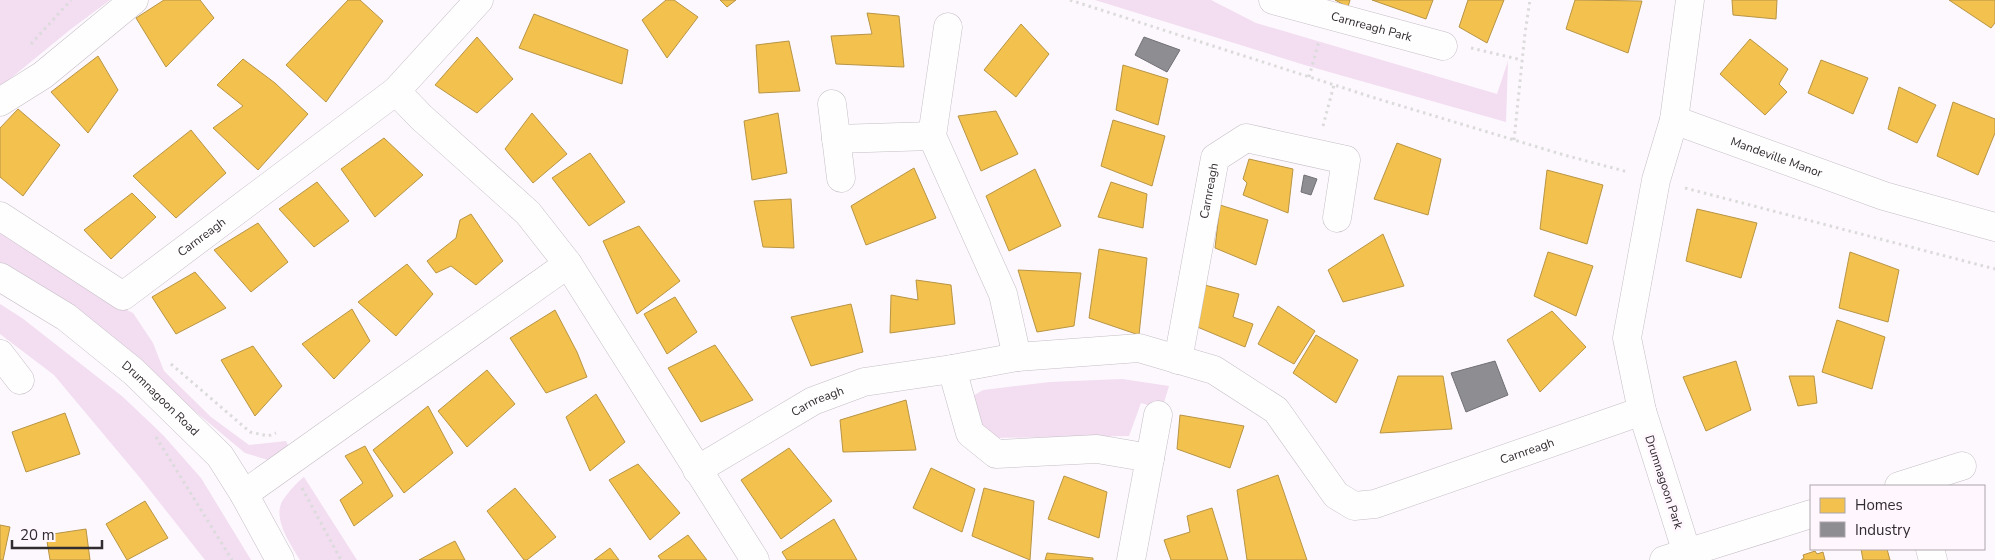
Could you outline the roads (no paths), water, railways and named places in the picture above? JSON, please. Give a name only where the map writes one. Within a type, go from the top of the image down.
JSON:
[{"type":"street","points":[[0,102],[43,75],[134,0]]},
{"type":"street","name":"Carnreagh","points":[[0,216],[123,296],[396,91],[479,0]]},
{"type":"street","name":"Carnreagh Park","points":[[1273,0],[1443,46]]},
{"type":"street","points":[[1642,411],[1628,338],[1656,180],[1674,120],[1690,0]]},
{"type":"street","points":[[948,27],[932,136],[1003,294],[1017,357]]},
{"type":"street","points":[[396,91],[421,117],[528,213],[568,264],[697,470],[756,560]]},
{"type":"street","points":[[832,104],[841,178]]},
{"type":"street","name":"Mandeville Manor","points":[[1674,120],[1884,196],[1995,227]]},
{"type":"street","points":[[836,139],[932,136]]},
{"type":"street","name":"Carnreagh","points":[[1178,360],[1215,158],[1246,138],[1346,160],[1337,218]]},
{"type":"street","points":[[244,494],[568,264]]},
{"type":"street","name":"Drumnagoon Road","points":[[0,277],[66,318],[134,372],[220,456],[244,494],[280,560]]},
{"type":"street","name":"Carnreagh","points":[[697,470],[813,401],[864,382],[1017,357],[1139,348],[1214,370],[1276,410],[1336,495],[1354,506],[1375,504],[1642,411]]},
{"type":"street","points":[[0,354],[20,380]]},
{"type":"street","points":[[952,369],[970,433],[996,454],[1097,449],[1150,458]]},
{"type":"street","name":"Drumnagoon Park","points":[[1642,411],[1675,556],[1810,514]]},
{"type":"street","points":[[1130,560],[1158,415]]},
{"type":"street","points":[[1908,485],[1962,466]]}]
